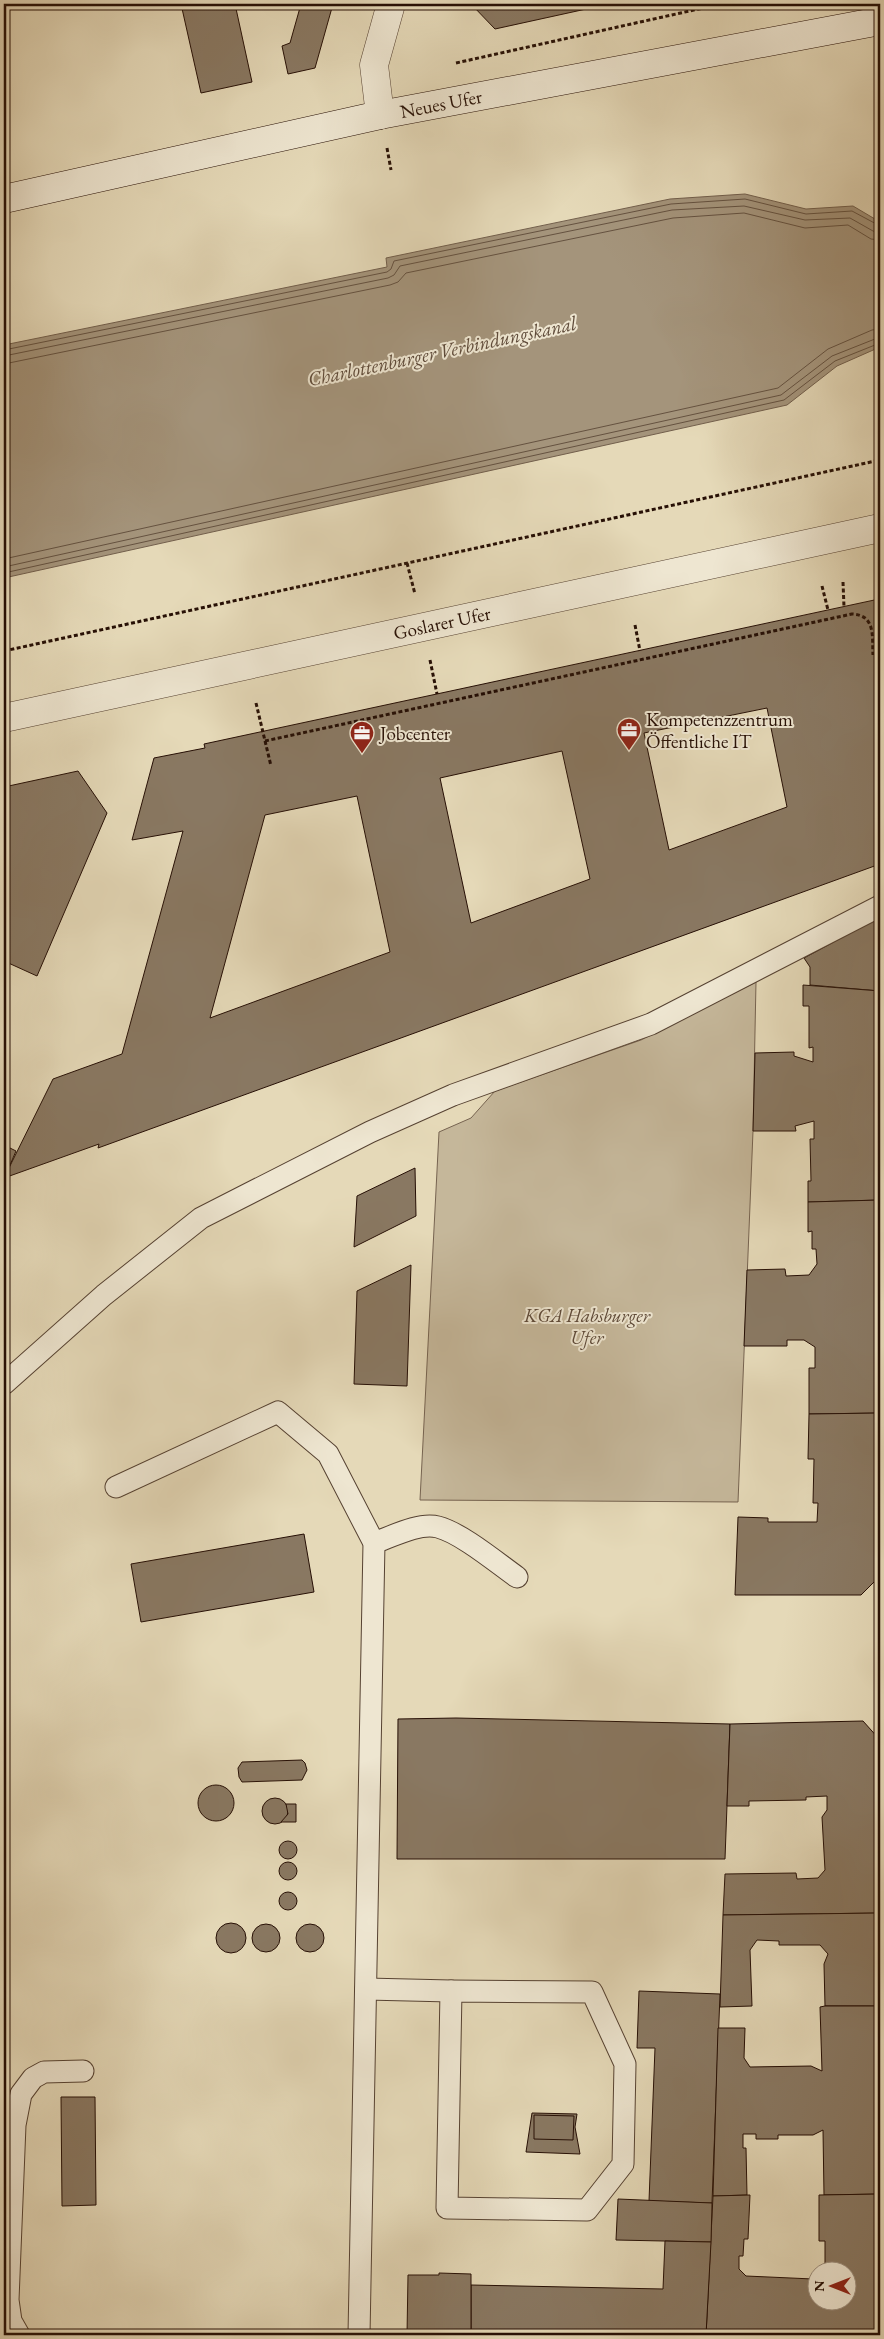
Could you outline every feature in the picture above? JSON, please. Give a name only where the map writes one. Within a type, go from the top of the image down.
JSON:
[{"type":"street","points":[[380,115],[374,65],[391,4]]},
{"type":"street","name":"Neues Ufer","points":[[4,199],[380,115],[880,21]]},
{"type":"street","name":"Goslarer Ufer","points":[[4,718],[880,528]]},
{"type":"lane","points":[[4,1384],[104,1294],[201,1218],[370,1132],[453,1095],[651,1024],[880,906]]},
{"type":"lane","points":[[116,1487],[278,1412],[328,1454],[374,1543],[359,2335]]},
{"type":"lane","points":[[374,1543],[413,1528],[437,1526],[461,1538],[517,1577]]},
{"type":"lane","points":[[366,1989],[451,1990],[592,1992],[625,2064],[623,2164],[587,2210],[447,2208],[451,1990]]},
{"type":"lane","points":[[7,2335],[15,2125],[21,2094],[33,2078],[44,2072],[83,2071]]},
{"type":"lane","points":[[9,2306],[11,2321],[19,2335]]},
{"type":"path","points":[[453,64],[721,4]]},
{"type":"path","points":[[4,651],[880,460]]},
{"type":"path","points":[[407,563],[416,599]]},
{"type":"path","points":[[843,582],[844,607]]},
{"type":"path","points":[[822,586],[828,610]]},
{"type":"path","points":[[265,741],[852,614],[860,614],[872,626],[873,655]]},
{"type":"path","points":[[635,625],[640,651]]},
{"type":"path","points":[[433,674],[437,694]]},
{"type":"path","points":[[256,702],[271,766]]},
{"type":"green space","name":"KGA Habsburger Ufer","points":[[756,982],[753,1131],[738,1502],[420,1500],[439,1132],[471,1118],[495,1091],[641,1040]]},
{"type":"water","name":"Charlottenburger Verbindungskanal","points":[[745,194],[806,209],[853,206],[880,222],[880,347],[837,366],[787,405],[4,578],[4,345],[387,267],[386,258],[670,199]]},
{"type":"building","points":[[181,4],[235,4],[252,82],[201,93]]},
{"type":"building","points":[[301,4],[333,4],[315,68],[288,74],[282,46],[290,43]]},
{"type":"building","points":[[471,4],[609,4],[495,29]]},
{"type":"building","points":[[879,599],[880,864],[98,1148],[99,1144],[4,1178],[53,1079],[122,1054],[183,831],[132,840],[154,758],[205,748],[204,744]],"holes":[[[767,708],[787,807],[669,850],[644,733]],[[562,751],[590,879],[471,923],[440,778]],[[357,796],[390,952],[210,1018],[265,815]]]},
{"type":"building","points":[[78,771],[107,813],[37,976],[4,961],[4,787]]},
{"type":"building","points":[[880,917],[880,991],[810,985],[810,967],[804,958]]},
{"type":"building","points":[[803,985],[880,991],[880,1200],[808,1202],[808,1181],[811,1181],[810,1139],[814,1139],[814,1121],[795,1126],[796,1131],[753,1131],[755,1053],[794,1052],[794,1056],[813,1062],[813,1047],[809,1048],[809,1006],[803,1006]]},
{"type":"building","points":[[4,1145],[16,1151],[4,1179]]},
{"type":"building","points":[[415,1168],[416,1216],[354,1247],[357,1196]]},
{"type":"building","points":[[880,1200],[880,1413],[809,1414],[809,1368],[815,1368],[815,1347],[804,1340],[787,1340],[787,1346],[744,1346],[747,1270],[785,1269],[786,1276],[809,1275],[817,1264],[816,1249],[812,1249],[812,1231],[808,1232],[808,1202]]},
{"type":"building","points":[[411,1265],[407,1386],[354,1384],[357,1291]]},
{"type":"building","points":[[880,1413],[880,1576],[861,1595],[735,1595],[738,1517],[768,1518],[768,1522],[817,1522],[818,1503],[813,1503],[814,1459],[808,1459],[809,1414]]},
{"type":"building","points":[[304,1534],[314,1592],[141,1622],[131,1564]]},
{"type":"building","points":[[456,1718],[730,1724],[725,1859],[397,1859],[398,1719]]},
{"type":"building","points":[[863,1721],[880,1740],[880,1913],[723,1915],[725,1874],[796,1873],[797,1879],[818,1878],[825,1870],[822,1817],[827,1810],[827,1796],[806,1797],[806,1800],[749,1801],[749,1806],[727,1806],[730,1724]]},
{"type":"building","points":[[302,1760],[307,1770],[302,1780],[242,1782],[239,1777],[238,1768],[242,1762]]},
{"type":"building","points":[[216,1785],[223,1786],[229,1790],[233,1796],[233,1810],[229,1816],[223,1820],[216,1821],[209,1820],[203,1816],[199,1810],[198,1803],[199,1796],[203,1790],[209,1786]]},
{"type":"building","points":[[275,1798],[284,1802],[288,1811],[284,1820],[275,1824],[266,1820],[262,1811],[266,1802]]},
{"type":"building","points":[[286,1804],[296,1804],[296,1822],[281,1822],[288,1814]]},
{"type":"building","points":[[288,1841],[294,1844],[297,1850],[294,1856],[288,1859],[282,1856],[279,1850],[282,1844]]},
{"type":"building","points":[[288,1862],[294,1865],[297,1871],[294,1877],[288,1880],[282,1877],[279,1871],[282,1865]]},
{"type":"building","points":[[288,1892],[294,1895],[297,1901],[294,1907],[288,1910],[282,1907],[279,1901],[282,1895]]},
{"type":"building","points":[[880,1913],[880,2006],[825,2006],[824,1964],[828,1954],[820,1945],[779,1945],[779,1941],[757,1940],[750,1950],[752,2006],[720,2007],[723,1915]]},
{"type":"building","points":[[231,1923],[242,1927],[246,1938],[242,1949],[231,1953],[220,1949],[216,1938],[220,1927]]},
{"type":"building","points":[[266,1924],[276,1928],[280,1938],[276,1948],[266,1952],[256,1948],[252,1938],[256,1928]]},
{"type":"building","points":[[310,1924],[320,1928],[324,1938],[320,1948],[310,1952],[300,1948],[296,1938],[300,1928]]},
{"type":"building","points":[[639,1991],[720,1994],[712,2203],[649,2201],[655,2048],[637,2048]]},
{"type":"building","points":[[880,2006],[880,2194],[824,2195],[823,2130],[813,2135],[778,2135],[778,2139],[756,2139],[756,2134],[743,2134],[743,2148],[746,2148],[747,2195],[713,2196],[718,2028],[745,2028],[744,2058],[750,2067],[811,2066],[822,2071],[820,2007]]},
{"type":"building","points":[[61,2097],[95,2097],[96,2205],[62,2206]]},
{"type":"building","points":[[532,2113],[577,2114],[575,2127],[580,2154],[526,2152]]},
{"type":"building","points":[[534,2115],[574,2116],[573,2140],[534,2139]]},
{"type":"building","points":[[880,2194],[880,2335],[706,2335],[713,2196],[750,2195],[748,2239],[744,2239],[743,2256],[739,2256],[739,2269],[746,2276],[806,2279],[806,2312],[856,2312],[856,2262],[825,2262],[825,2241],[819,2241],[819,2195]]},
{"type":"building","points":[[618,2199],[712,2203],[711,2242],[616,2240]]},
{"type":"building","points":[[665,2241],[711,2242],[706,2335],[471,2335],[471,2285],[663,2289]]},
{"type":"building","points":[[439,2273],[471,2274],[471,2335],[407,2335],[408,2275],[439,2275]]},
{"type":"place","name":"Kompetenzzentrum Öffentliche IT","points":[[629,751]]},
{"type":"place","name":"Jobcenter","points":[[362,754]]}]
